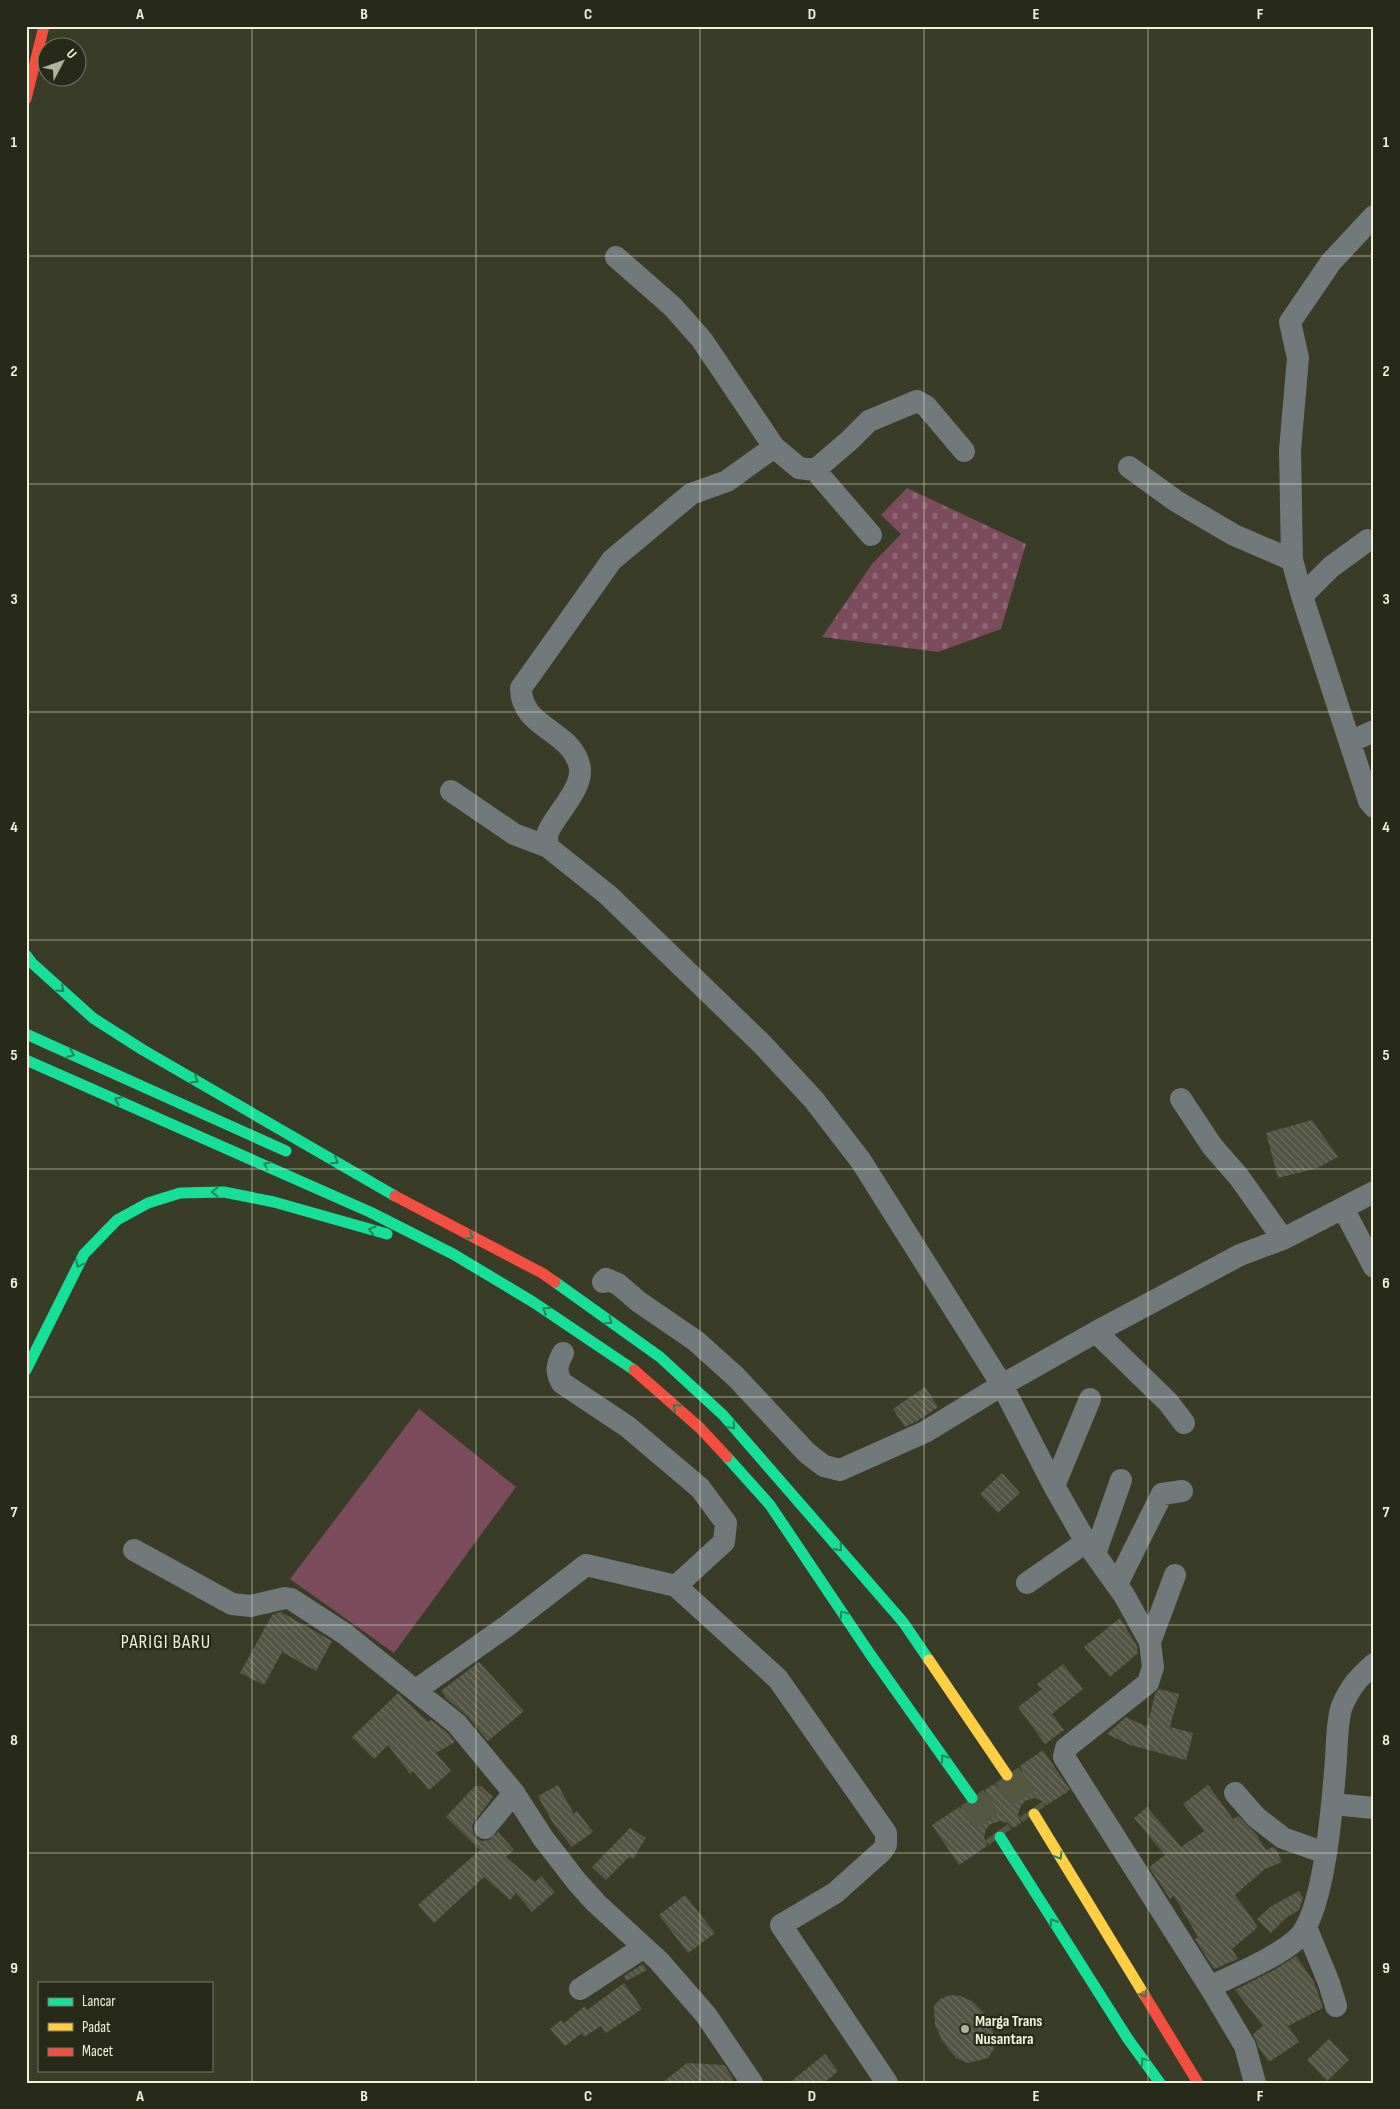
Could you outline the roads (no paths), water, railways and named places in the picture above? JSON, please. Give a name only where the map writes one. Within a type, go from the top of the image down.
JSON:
[{"type":"highway","points":[[26,99],[44,26]]},
{"type":"highway","points":[[26,955],[32,963],[93,1018],[152,1055],[427,1214],[542,1273],[660,1357],[723,1415],[903,1622],[1007,1775]]},
{"type":"highway","points":[[26,1034],[300,1156]]},
{"type":"highway","points":[[26,1060],[257,1160],[370,1212],[453,1254],[533,1302],[632,1368],[700,1428],[770,1505],[870,1654],[972,1798]]},
{"type":"highway","points":[[318,1165],[427,1214]]},
{"type":"highway","points":[[26,1370],[84,1254],[117,1220],[148,1203],[180,1193],[224,1192],[274,1202],[453,1254]]},
{"type":"highway","points":[[1034,1814],[1198,2083]]},
{"type":"highway","points":[[1000,1837],[1128,2040],[1160,2083]]},
{"type":"street","points":[[1374,216],[1331,262],[1290,322],[1298,358],[1290,450],[1292,560],[1369,801],[1374,807]]},
{"type":"street","points":[[616,257],[673,307],[702,340],[774,447],[799,468],[815,470],[871,535]]},
{"type":"street","points":[[815,470],[869,421],[917,401],[926,406],[964,451]]},
{"type":"street","points":[[548,847],[547,834],[580,780],[580,765],[573,749],[527,712],[521,701],[521,688],[612,560],[691,494],[727,481],[774,447]]},
{"type":"street","points":[[1129,467],[1176,501],[1234,535],[1292,560]]},
{"type":"street","points":[[1302,596],[1331,567],[1368,540]]},
{"type":"street","points":[[1350,742],[1374,731]]},
{"type":"street","points":[[451,791],[514,834],[548,847],[608,895],[762,1044],[814,1100],[861,1161],[1002,1385],[1054,1486],[1091,1548],[1117,1584],[1150,1642],[1153,1667],[1148,1683],[1066,1748],[1064,1757],[1210,1987],[1245,2046],[1255,2083]]},
{"type":"street","points":[[1181,1099],[1212,1146],[1239,1178],[1283,1239]]},
{"type":"street","points":[[603,1282],[606,1279],[618,1284],[639,1302],[696,1342],[736,1377],[807,1453],[824,1466],[840,1470],[925,1432],[1002,1385],[1096,1332],[1240,1255],[1283,1239],[1374,1192]]},
{"type":"street","points":[[1343,1208],[1374,1267]]},
{"type":"street","points":[[1096,1332],[1168,1402],[1184,1423]]},
{"type":"street","points":[[563,1353],[557,1365],[557,1376],[562,1383],[628,1427],[700,1488],[726,1523],[724,1542],[676,1586]]},
{"type":"street","points":[[1054,1486],[1090,1399]]},
{"type":"street","points":[[1027,1583],[1091,1548],[1121,1480]]},
{"type":"street","points":[[1117,1584],[1162,1494],[1182,1491]]},
{"type":"street","points":[[134,1550],[232,1604],[251,1606],[285,1598],[291,1599],[345,1634],[458,1724],[514,1793],[543,1838],[577,1882],[596,1903],[644,1947],[706,2015],[752,2083]]},
{"type":"street","points":[[416,1690],[507,1626],[586,1565],[676,1586],[778,1679],[886,1833],[886,1845],[882,1851],[835,1893],[781,1925],[887,2083]]},
{"type":"street","points":[[1150,1642],[1175,1575]]},
{"type":"street","points":[[1210,1987],[1279,1952],[1298,1939],[1310,1922],[1319,1889],[1333,1804],[1341,1708],[1354,1682],[1374,1664]]},
{"type":"street","points":[[485,1828],[514,1793]]},
{"type":"street","points":[[1235,1793],[1256,1818],[1283,1838],[1325,1853]]},
{"type":"street","points":[[1333,1804],[1374,1808]]},
{"type":"street","points":[[1306,1927],[1336,2006]]},
{"type":"street","points":[[580,1989],[644,1947]]},
{"type":"tunnel","points":[[1007,1775],[1034,1814]]},
{"type":"tunnel","points":[[972,1798],[1000,1837]]},
{"type":"place","name":"Marga Trans Nusantara","points":[[965,2029]]},
{"type":"district","name":"PARIGI BARU","points":[[166,1641]]}]
